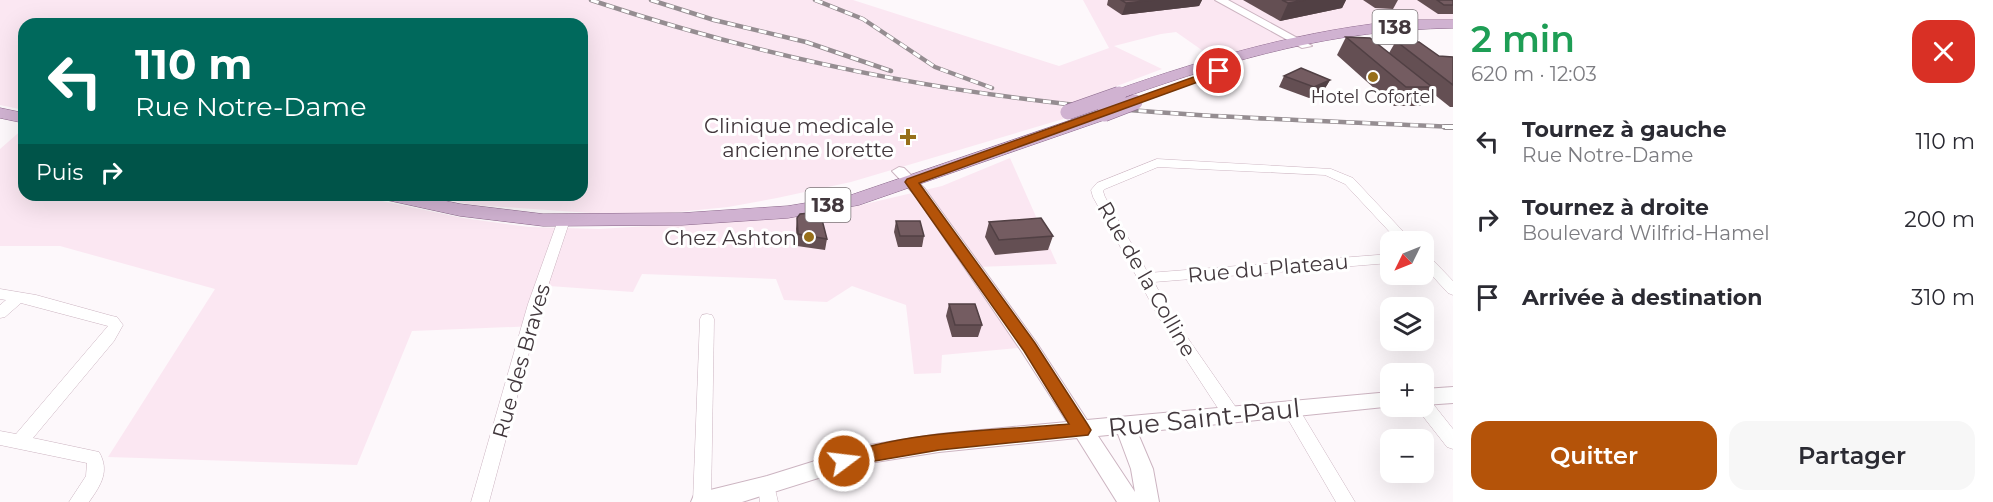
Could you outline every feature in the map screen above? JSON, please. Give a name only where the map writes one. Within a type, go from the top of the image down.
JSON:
[{"type":"main road","name":"138","points":[[417,201],[460,210],[564,220],[682,219],[789,212],[852,201],[905,177],[1101,115],[1246,61],[1338,32],[1422,24],[1453,24]]},
{"type":"main road","name":"138","points":[[1300,43],[1453,30]]},
{"type":"main road","points":[[905,177],[1068,112],[1227,56],[1300,43]]},
{"type":"main road","points":[[1,113],[18,117]]},
{"type":"street","points":[[1220,0],[1300,43]]},
{"type":"street","name":"Rue de la Colline","points":[[1231,414],[1166,317],[1097,190],[1101,186],[1157,163],[1334,174],[1349,181],[1397,231]]},
{"type":"street","points":[[905,177],[1029,347],[1129,502]]},
{"type":"street","name":"Rue des Braves","points":[[480,502],[535,304],[564,220]]},
{"type":"street","name":"Rue du Plateau","points":[[1146,278],[1380,259]]},
{"type":"street","points":[[1434,270],[1453,290]]},
{"type":"street","points":[[0,294],[36,300],[112,321],[116,325],[110,337],[20,441]]},
{"type":"street","points":[[0,313],[16,298]]},
{"type":"street","points":[[702,502],[707,319]]},
{"type":"street","points":[[1434,396],[1453,395]]},
{"type":"street","name":"Rue Saint-Paul","points":[[702,502],[768,494],[863,455],[939,443],[1380,401]]},
{"type":"street","points":[[1290,409],[1346,502]]},
{"type":"street","points":[[1433,417],[1453,442]]},
{"type":"street","points":[[1135,424],[1128,435],[1142,469],[1148,502]]},
{"type":"street","points":[[0,438],[93,457],[98,462],[97,473],[78,502]]},
{"type":"shaded area","points":[[0,0],[853,0],[1059,66],[1109,48],[1083,0],[1453,0],[1453,24],[1415,25],[1216,60],[1176,32],[1114,46],[1162,69],[1061,107],[1070,117],[851,182],[728,207],[669,213],[591,213],[473,205],[455,201],[588,201],[588,18],[18,18],[18,109],[0,105]]},
{"type":"shaded area","points":[[18,133],[18,201],[382,201],[463,218],[529,227],[599,229],[814,216],[942,186],[1010,158],[1057,264],[977,267],[1029,347],[942,355],[941,373],[914,374],[906,305],[852,286],[827,302],[784,300],[776,279],[642,274],[633,292],[549,286],[536,326],[412,331],[357,465],[108,457],[215,289],[60,246],[0,246],[0,149]]},
{"type":"building","points":[[1121,0],[1154,0],[1126,3]]},
{"type":"building","points":[[1282,0],[1305,0],[1288,3]]},
{"type":"building","points":[[1437,0],[1453,0],[1453,5],[1444,5]]},
{"type":"building","points":[[1346,37],[1370,38],[1432,87],[1406,87]]},
{"type":"building","points":[[1396,41],[1419,42],[1439,56],[1453,57],[1453,85]]},
{"type":"building","points":[[1301,68],[1330,80],[1314,87],[1284,76]]},
{"type":"building","points":[[820,212],[827,239],[798,234],[797,218],[800,214]]},
{"type":"building","points":[[1041,218],[1053,236],[999,240],[989,222]]},
{"type":"building","points":[[896,221],[920,221],[924,236],[900,236]]},
{"type":"building","points":[[949,304],[975,304],[982,325],[955,325]]},
{"type":"railway","points":[[591,0],[761,50],[933,86],[1050,102],[1151,112],[1453,127],[1445,127]]},
{"type":"railway","points":[[651,0],[714,20],[806,42],[891,71]]},
{"type":"railway","points":[[815,0],[863,19],[935,67],[992,88]]},
{"type":"place","name":"Hotel Cofortel","points":[[1373,77]]},
{"type":"place","name":"Clinique medicale ancienne lorette","points":[[908,137]]},
{"type":"place","name":"Chez Ashton","points":[[809,237]]},
{"type":"route","points":[[844,461],[863,455],[939,443],[1082,430],[1029,347],[911,182],[1219,71]]}]
